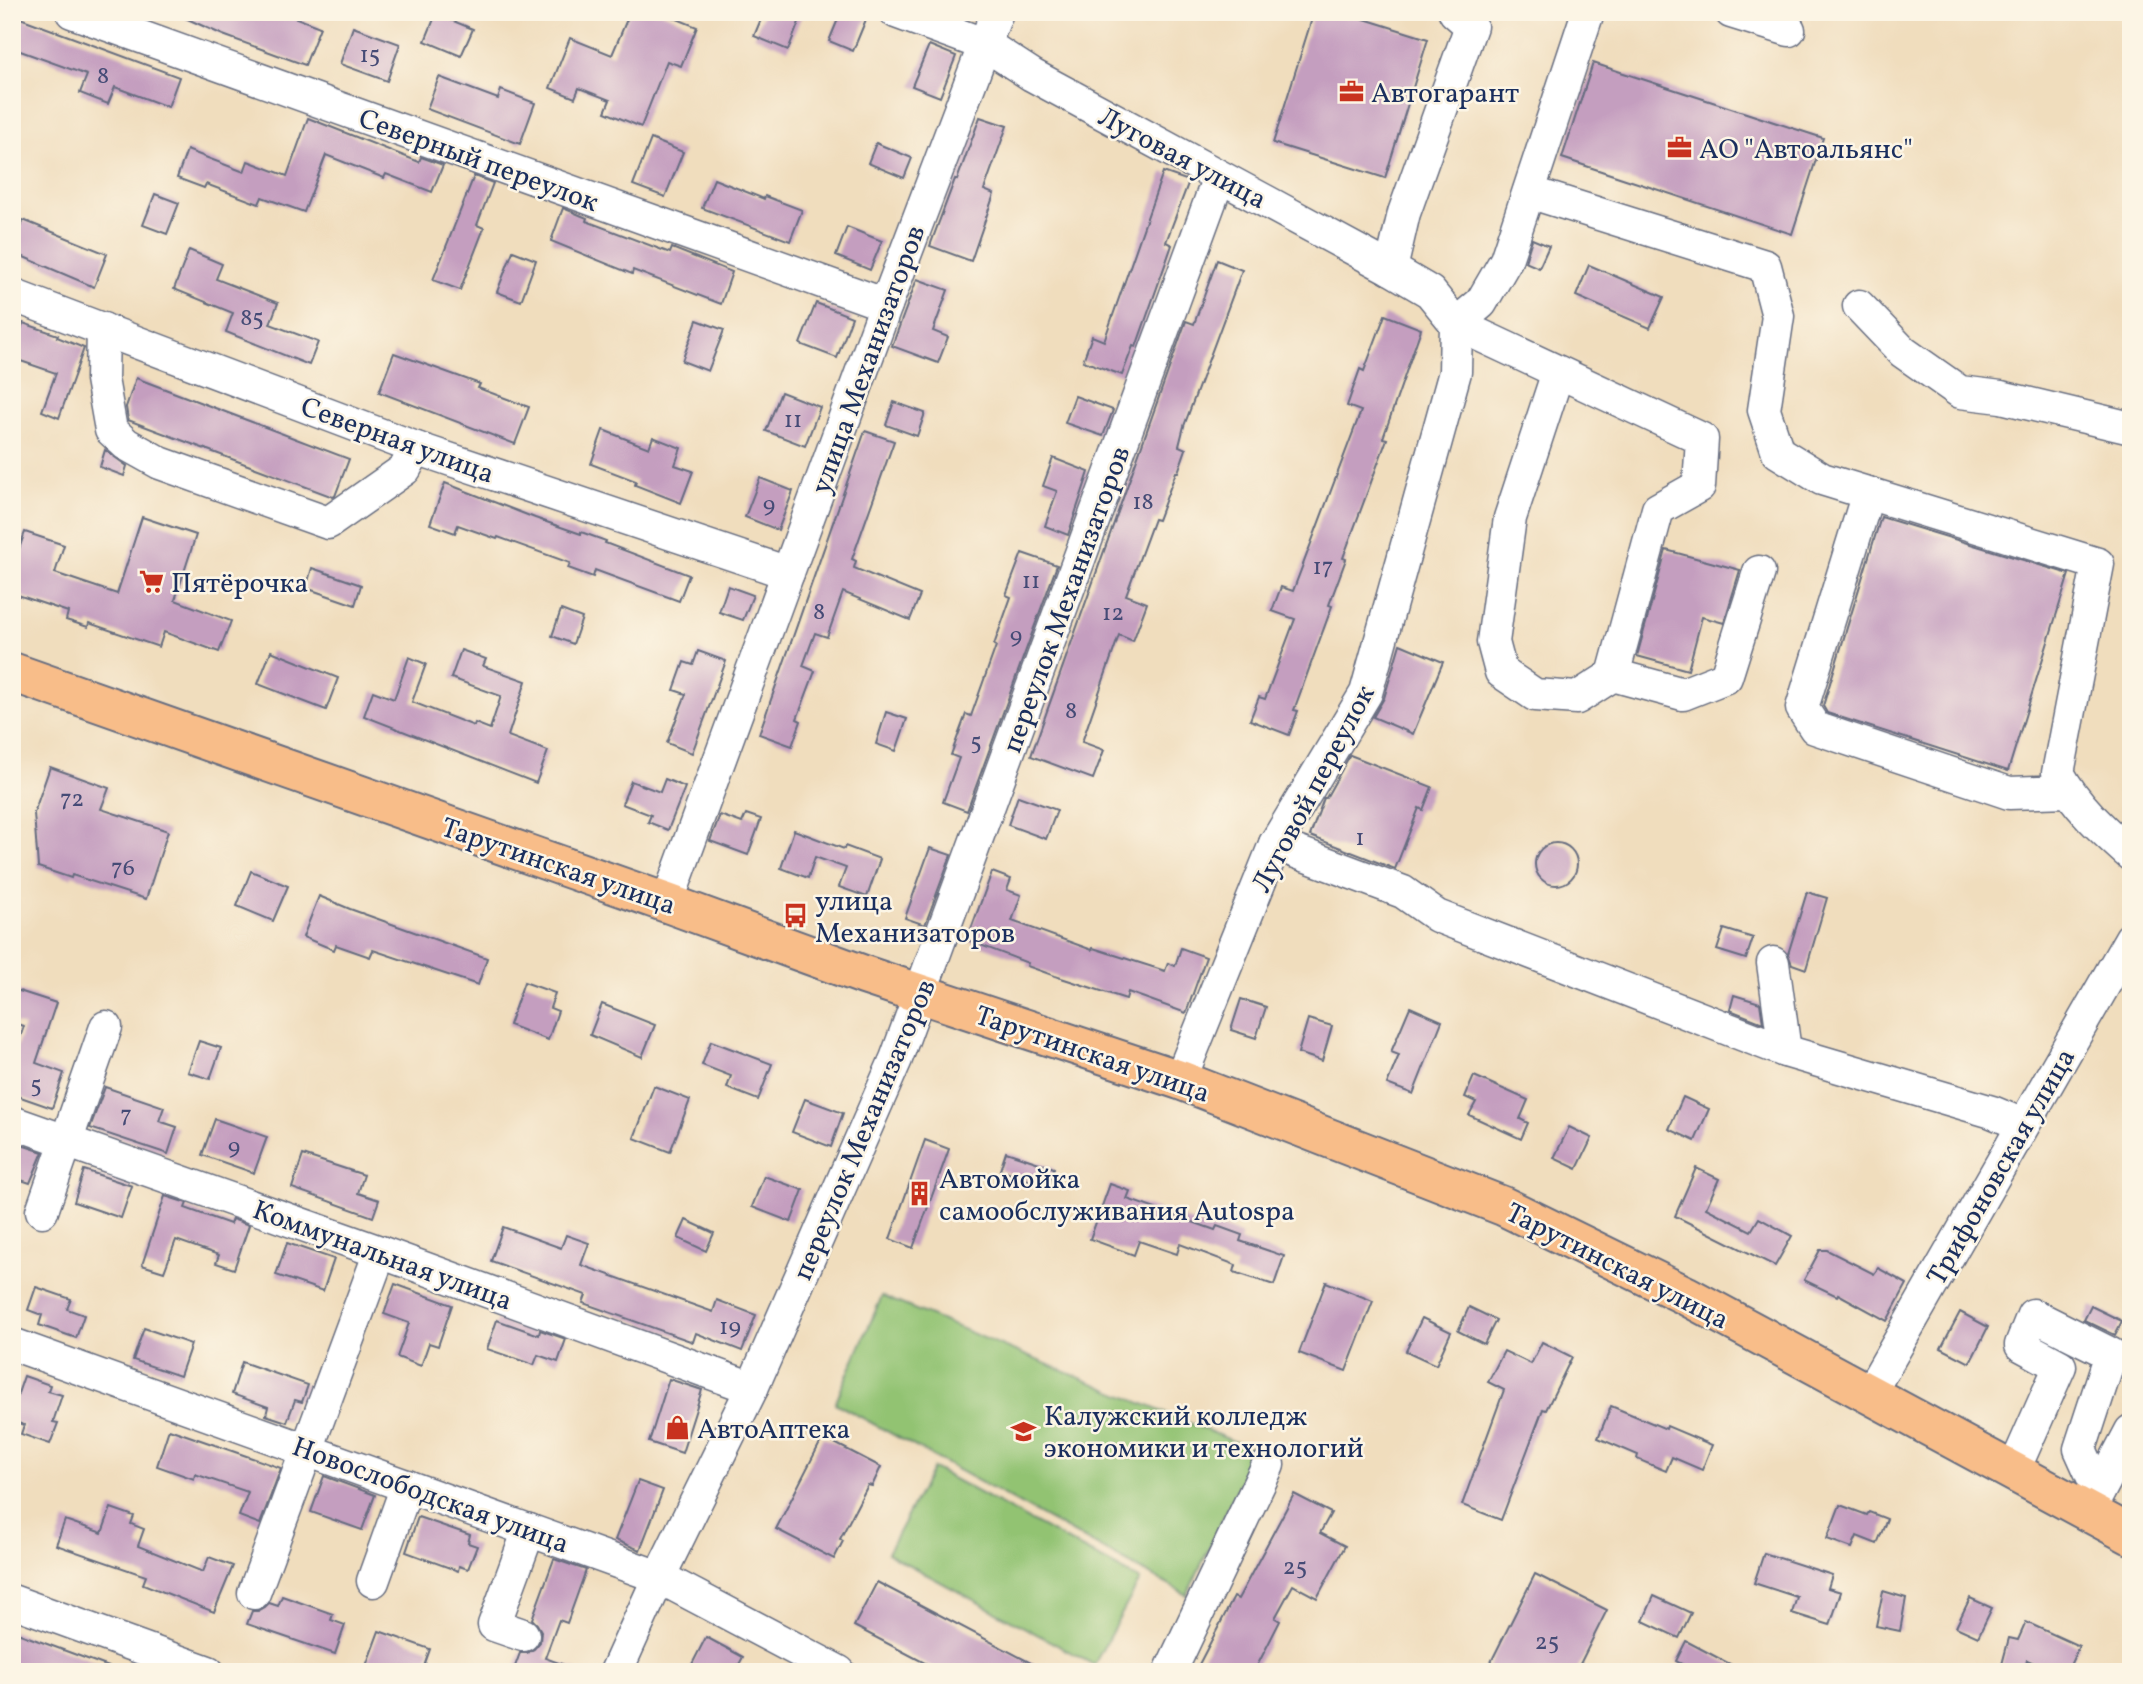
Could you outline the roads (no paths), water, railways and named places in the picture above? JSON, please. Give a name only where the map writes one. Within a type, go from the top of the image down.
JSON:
[{"type":"main road","name":"Тарутинская улица","points":[[12,672],[667,902],[863,975],[1180,1080],[1503,1206],[1685,1295],[2013,1472],[2094,1502],[2131,1535]]},
{"type":"street","name":"Северный переулок","points":[[72,12],[886,305]]},
{"type":"street","name":"Луговая улица","points":[[896,12],[986,45],[1032,75],[1391,269],[1430,292],[1456,324]]},
{"type":"street","name":"улица Механизаторов","points":[[667,902],[886,305],[997,12]]},
{"type":"street","points":[[1391,269],[1404,213],[1471,26],[1455,12]]},
{"type":"street","points":[[1558,372],[1510,518],[1493,642],[1502,672],[1535,695],[1577,698],[1613,675],[1658,509],[1699,486],[1702,439],[1456,324],[1481,303],[1506,260],[1588,12]]},
{"type":"street","points":[[1731,12],[1789,30]]},
{"type":"street","name":"переулок Механизаторов","points":[[616,1672],[659,1577],[752,1388],[896,1059],[1219,177]]},
{"type":"street","points":[[1529,192],[1765,266],[1778,317],[1764,410],[1778,452],[1822,479],[2098,564],[2058,774],[2091,819],[2131,855]]},
{"type":"street","name":"Северная улица","points":[[12,295],[416,448],[788,573]]},
{"type":"street","points":[[1859,306],[1903,352],[1960,392],[2001,397],[2131,428]]},
{"type":"street","name":"Луговой переулок","points":[[1180,1080],[1275,844],[1366,693],[1455,372],[1456,324]]},
{"type":"street","points":[[103,329],[102,379],[111,430],[126,444],[160,463],[328,523],[405,470],[416,448]]},
{"type":"street","points":[[1868,494],[1802,708],[1815,728],[2009,793],[2068,791]]},
{"type":"street","points":[[1613,675],[1683,694],[1726,677],[1759,572]]},
{"type":"street","points":[[1275,844],[1403,892],[1437,916],[1785,1051],[1992,1112],[2023,1125]]},
{"type":"street","name":"Трифоновская улица","points":[[1868,1395],[2131,938]]},
{"type":"street","points":[[1773,963],[1785,1051]]},
{"type":"street","points":[[42,1211],[106,1027]]},
{"type":"street","name":"Коммунальная улица","points":[[12,1122],[380,1252],[752,1388]]},
{"type":"street","points":[[254,1593],[380,1252]]},
{"type":"street","points":[[2013,1472],[2060,1366],[2021,1345],[2033,1315],[2111,1354],[2080,1449],[2094,1502]]},
{"type":"street","name":"Новослободская улица","points":[[12,1344],[659,1577],[839,1672]]},
{"type":"street","points":[[2094,1502],[2131,1432]]},
{"type":"street","points":[[1170,1672],[1268,1465]]},
{"type":"street","points":[[373,1581],[407,1486]]},
{"type":"street","points":[[523,1635],[494,1625],[529,1530]]},
{"type":"street","points":[[12,1601],[208,1672]]},
{"type":"place","name":"Автогарант","points":[[1351,92]]},
{"type":"place","name":"АО \"Автоальянс\"","points":[[1679,148]]},
{"type":"place","name":"Пятёрочка","points":[[151,582]]},
{"type":"place","name":"улица Механизаторов","points":[[795,916]]},
{"type":"place","name":"Автомойка самообслуживания Autospa","points":[[919,1194]]},
{"type":"place","name":"АвтоАптека","points":[[677,1428]]},
{"type":"place","name":"Калужский колледж экономики и технологий","points":[[1024,1431]]}]
